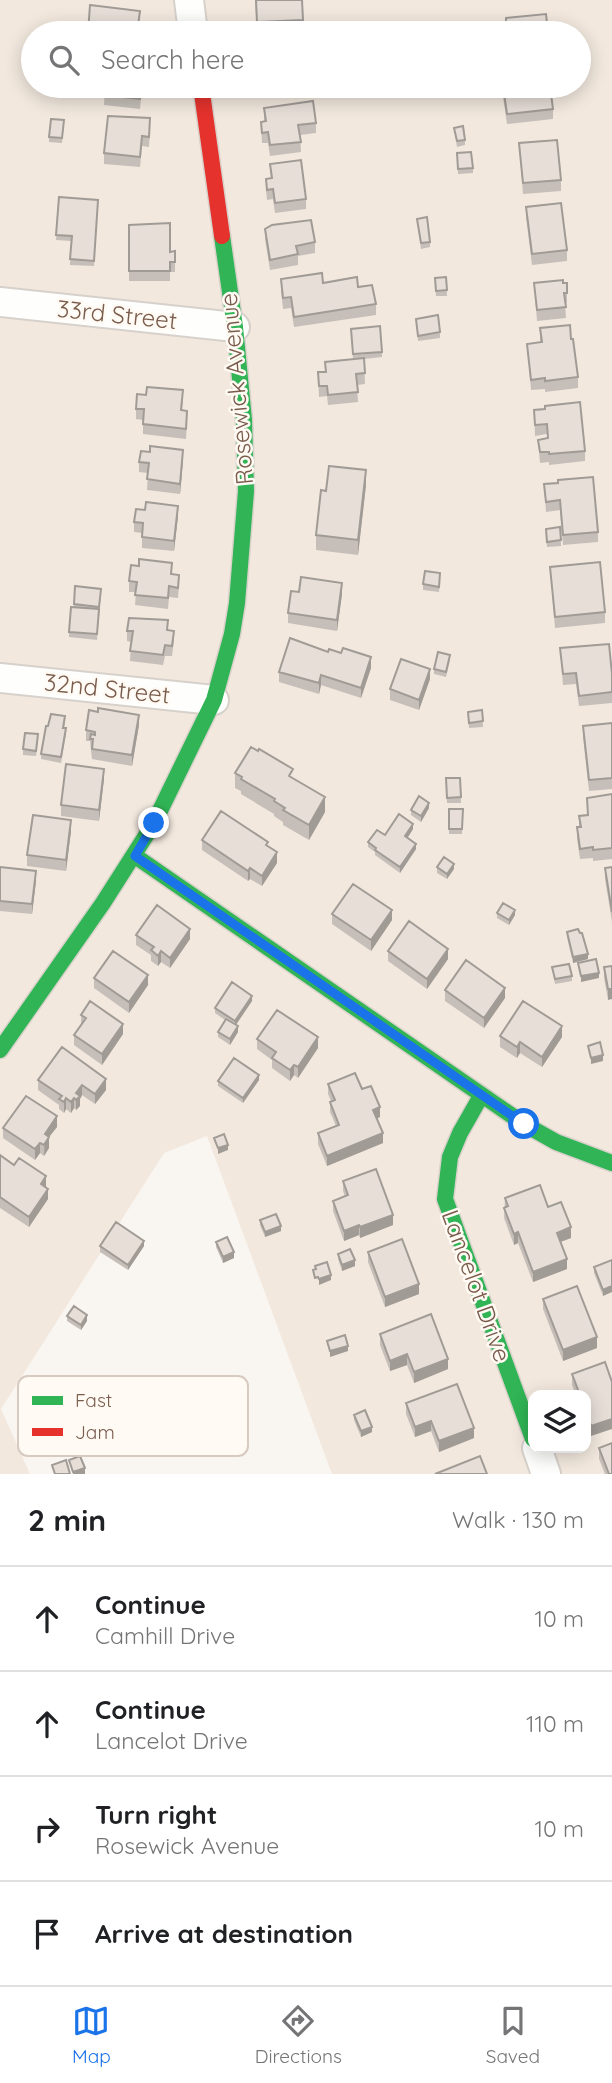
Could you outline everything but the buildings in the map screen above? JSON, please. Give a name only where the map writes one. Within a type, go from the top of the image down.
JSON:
[{"type":"street","points":[[189,0],[192,21]]},
{"type":"street","name":"Rosewick Avenue","points":[[0,1050],[135,856],[175,783],[214,700],[223,670],[237,603],[246,491],[244,419],[235,327],[203,98]]},
{"type":"street","name":"33rd Street","points":[[0,302],[235,327]]},
{"type":"street","name":"32nd Street","points":[[0,678],[214,700]]},
{"type":"street","points":[[135,856],[481,1096],[556,1142],[612,1163]]},
{"type":"street","name":"Lancelot Drive","points":[[481,1096],[449,1153],[444,1175],[445,1199],[528,1426]]},
{"type":"street","points":[[539,1453],[547,1474]]},
{"type":"shaded area","points":[[0,0],[612,0],[612,1474],[332,1474],[207,1136],[164,1153],[22,1376],[18,1376],[18,1382],[1,1409],[18,1447],[18,1456],[22,1456],[30,1474],[0,1474]]},
{"type":"traffic: fast","points":[[0,1050],[103,903],[154,823],[214,700],[232,634],[237,603],[246,491],[244,420],[235,327],[222,236]]},
{"type":"traffic: fast","points":[[135,856],[524,1124],[556,1142],[612,1163]]},
{"type":"traffic: fast","points":[[481,1096],[450,1157],[445,1199],[528,1425]]},
{"type":"traffic: jam","points":[[203,98],[222,236]]},
{"type":"route","points":[[154,823],[135,856],[524,1124]]}]
